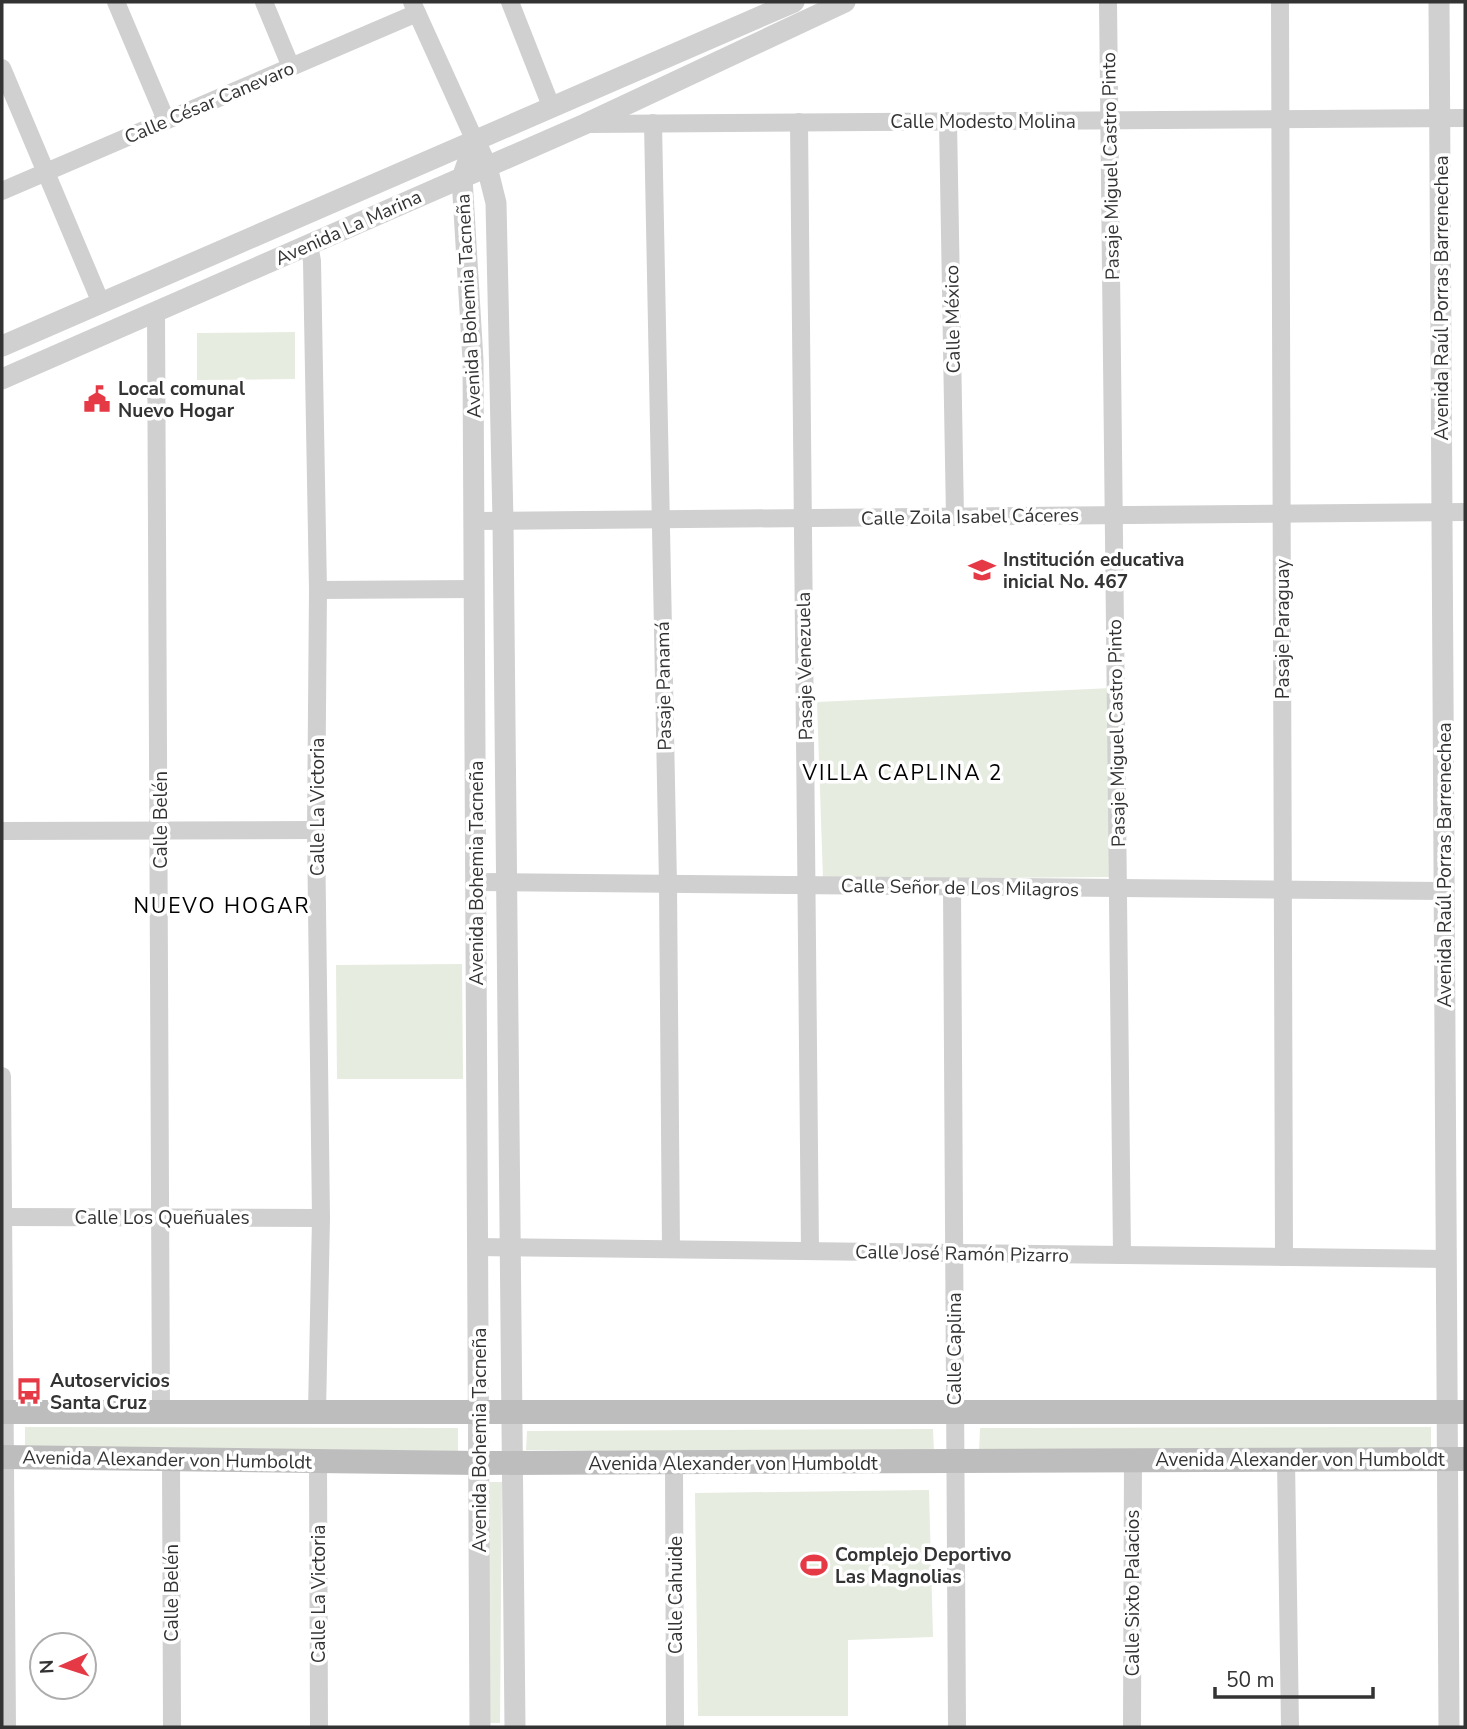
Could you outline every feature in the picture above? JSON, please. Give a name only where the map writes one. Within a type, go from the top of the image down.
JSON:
[{"type":"main road","points":[[3,1412],[1456,1412]]},
{"type":"main road","name":"Avenida Alexander von Humboldt","points":[[3,1457],[479,1463],[1457,1459]]},
{"type":"street","points":[[116,2],[166,120]]},
{"type":"street","points":[[264,2],[292,67]]},
{"type":"street","points":[[510,2],[551,106]]},
{"type":"street","name":"Avenida La Marina","points":[[2,346],[794,2]]},
{"type":"street","name":"Avenida La Marina","points":[[2,379],[585,124],[844,2]]},
{"type":"street","name":"Pasaje Miguel Castro Pinto","points":[[1108,2],[1122,1255]]},
{"type":"street","name":"Pasaje Paraguay","points":[[1280,2],[1284,1257]]},
{"type":"street","name":"Avenida Raúl Porras Barrenechea","points":[[1439,2],[1447,1259],[1457,1459],[1450,1727]]},
{"type":"street","points":[[415,7],[475,141]]},
{"type":"street","name":"Calle César Canevaro","points":[[2,191],[292,67],[415,7]]},
{"type":"street","points":[[2,68],[101,303]]},
{"type":"street","name":"Calle Modesto Molina","points":[[585,124],[1465,118]]},
{"type":"street","name":"Calle México","points":[[948,121],[955,517]]},
{"type":"street","name":"Pasaje Venezuela","points":[[799,122],[810,1251]]},
{"type":"street","name":"Pasaje Panamá","points":[[653,123],[668,884],[671,1250]]},
{"type":"street","name":"Avenida Bohemia Tacneña","points":[[475,141],[487,167],[496,203],[503,521],[515,1727]]},
{"type":"street","name":"Avenida Bohemia Tacneña","points":[[475,141],[462,178],[473,360],[480,1727]]},
{"type":"street","name":"Calle La Victoria","points":[[309,245],[312,261],[318,590],[316,830],[321,1217],[317,1412]]},
{"type":"street","name":"Calle Belén","points":[[156,311],[161,1412]]},
{"type":"street","name":"Calle Zoila Isabel Cáceres","points":[[474,522],[1465,512]]},
{"type":"street","points":[[318,590],[474,589]]},
{"type":"street","points":[[2,831],[316,830]]},
{"type":"street","name":"Calle Señor de Los Milagros","points":[[476,882],[1444,891]]},
{"type":"street","name":"Calle Caplina","points":[[951,886],[957,1727]]},
{"type":"street","points":[[2,1076],[7,1727]]},
{"type":"street","name":"Calle Los Queñuales","points":[[3,1217],[321,1217]]},
{"type":"street","name":"Calle José Ramón Pizarro","points":[[478,1247],[1447,1259]]},
{"type":"street","name":"Calle Belén","points":[[171,1459],[172,1727]]},
{"type":"street","name":"Calle Sixto Palacios","points":[[1132,1727],[1133,1460]]},
{"type":"street","points":[[1286,1460],[1290,1727]]},
{"type":"street","name":"Calle La Victoria","points":[[318,1461],[319,1727]]},
{"type":"street","name":"Calle Cahuide","points":[[674,1463],[675,1727]]},
{"type":"shaded area","points":[[295,332],[295,379],[197,380],[197,333]]},
{"type":"shaded area","points":[[1112,688],[1114,877],[823,879],[817,702]]},
{"type":"shaded area","points":[[462,964],[463,1079],[337,1079],[336,965]]},
{"type":"shaded area","points":[[25,1427],[458,1428],[458,1451],[25,1446]]},
{"type":"shaded area","points":[[1431,1427],[1431,1449],[979,1453],[980,1428]]},
{"type":"shaded area","points":[[933,1429],[934,1452],[526,1450],[527,1431]]},
{"type":"shaded area","points":[[488,1482],[502,1482],[500,1723],[487,1723]]},
{"type":"shaded area","name":"Complejo Deportivo Las Magnolias","points":[[929,1490],[933,1637],[848,1640],[848,1716],[698,1716],[695,1493]]},
{"type":"place","name":"Local comunal Nuevo Hogar","points":[[97,399]]},
{"type":"place","name":"Institución educativa inicial No. 467","points":[[982,570]]},
{"type":"place","name":"Autoservicios Santa Cruz","points":[[29,1391]]},
{"type":"place","name":"Complejo Deportivo Las Magnolias","points":[[814,1565]]},
{"type":"district","name":"VILLA CAPLINA 2","points":[[903,773]]},
{"type":"district","name":"NUEVO HOGAR","points":[[222,906]]}]
